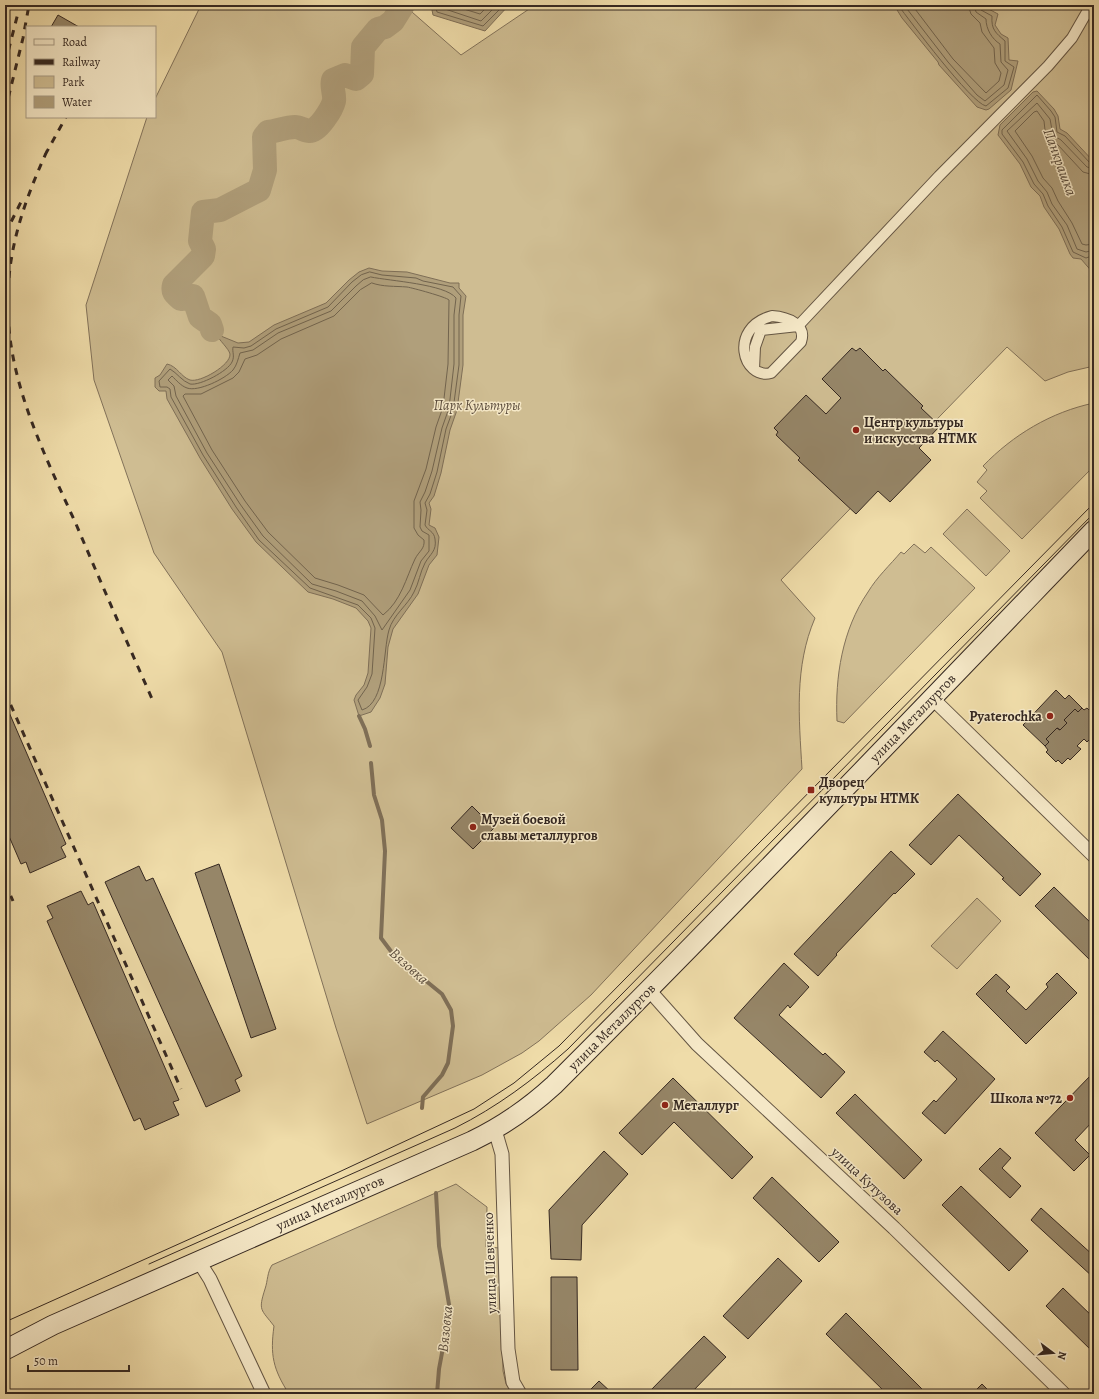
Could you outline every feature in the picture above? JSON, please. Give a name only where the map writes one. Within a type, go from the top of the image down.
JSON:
[{"type":"main road","name":"улица Металлургов","points":[[5,1350],[53,1325],[495,1130],[517,1116],[554,1085],[797,840],[1094,530]]},
{"type":"street","points":[[798,326],[934,182],[1048,66],[1072,38],[1091,5]]},
{"type":"street","points":[[772,316],[782,316],[798,326],[802,331],[801,342],[771,373],[760,373],[754,369],[749,363],[745,354],[744,343],[747,333],[753,325],[762,319],[772,316]]},
{"type":"street","points":[[932,698],[1094,856]]},
{"type":"street","name":"улица Кутузова","points":[[649,990],[697,1044],[894,1228],[1064,1394]]},
{"type":"street","name":"улица Шевченко","points":[[495,1130],[502,1154],[508,1349],[513,1382],[520,1394]]},
{"type":"street","points":[[198,1260],[210,1279],[264,1394]]},
{"type":"green space","name":"Парк Культуры","points":[[201,5],[404,5],[461,55],[535,5],[1094,5],[1094,366],[1068,372],[1045,381],[1007,347],[781,580],[815,618],[808,636],[801,674],[799,712],[802,769],[591,995],[539,1041],[522,1053],[482,1075],[367,1124],[336,1028],[222,652],[154,553],[94,380],[86,305],[147,118],[156,118],[156,97]]},
{"type":"green space","points":[[1094,403],[1094,466],[1022,539],[980,498],[987,491],[977,482],[987,470],[983,466],[1007,444],[1034,426],[1063,412]]},
{"type":"green space","points":[[967,509],[1010,551],[986,576],[943,534]]},
{"type":"green space","points":[[914,544],[925,553],[931,547],[975,588],[844,723],[837,721],[837,688],[839,671],[846,638],[852,622],[859,607],[875,581],[901,552],[904,554]]},
{"type":"green space","points":[[977,898],[1001,921],[957,969],[931,946]]},
{"type":"green space","points":[[456,1184],[487,1207],[486,1247],[500,1248],[503,1371],[506,1384],[513,1394],[289,1394],[279,1377],[274,1362],[272,1345],[274,1326],[264,1313],[261,1306],[268,1274],[272,1265]]},
{"type":"water","points":[[431,5],[509,5],[485,31],[433,15]]},
{"type":"water","points":[[894,5],[981,5],[998,14],[995,25],[1001,34],[1008,38],[1009,60],[1018,61],[1011,90],[989,109],[986,110],[977,107],[939,65],[902,18]]},
{"type":"water","name":"Панкрашка","points":[[1037,91],[1054,109],[1058,116],[1060,129],[1067,133],[1094,162],[1094,257],[1089,263],[1094,270],[1094,274],[1081,259],[1073,258],[1070,254],[1059,229],[1044,207],[1040,196],[1031,187],[1020,164],[998,135],[1000,125],[1033,92]]},
{"type":"water","points":[[369,268],[382,271],[407,272],[450,283],[459,283],[459,288],[466,296],[463,315],[463,365],[457,410],[450,430],[441,473],[434,496],[429,503],[431,509],[429,525],[435,528],[439,537],[437,555],[429,565],[418,594],[393,629],[388,647],[385,684],[380,698],[371,712],[359,716],[354,700],[364,685],[368,673],[371,628],[368,621],[356,608],[333,599],[308,592],[256,542],[232,509],[200,458],[167,399],[166,391],[159,391],[155,387],[155,378],[160,375],[167,364],[174,367],[184,377],[190,380],[201,379],[207,376],[226,363],[230,354],[216,334],[238,343],[249,342],[274,325],[326,303],[349,280],[359,272]]},
{"type":"building","points":[[58,15],[77,26],[52,26]]},
{"type":"building","name":"Центр культуры и искусства НТМК","points":[[852,348],[856,351],[860,348],[883,371],[885,369],[923,406],[921,408],[940,426],[919,448],[931,460],[890,502],[878,491],[856,514],[798,460],[800,458],[776,435],[778,432],[774,428],[806,395],[826,414],[841,398],[822,379]]},
{"type":"building","name":"Pyaterochka","points":[[1056,690],[1065,699],[1069,695],[1082,708],[1078,712],[1075,709],[1064,720],[1067,723],[1060,730],[1057,728],[1046,739],[1049,742],[1045,746],[1023,725]]},
{"type":"building","points":[[5,703],[66,844],[61,847],[66,857],[30,873],[26,862],[21,864],[5,827]]},
{"type":"building","points":[[1082,708],[1084,710],[1087,708],[1094,715],[1094,735],[1087,742],[1084,739],[1077,746],[1081,749],[1070,760],[1068,758],[1062,764],[1058,760],[1056,762],[1046,752],[1048,750],[1045,746],[1049,742],[1046,739],[1057,728],[1060,730],[1067,723],[1064,720],[1075,709],[1078,712]]},
{"type":"building","points":[[958,794],[1041,874],[1020,896],[1002,879],[1004,878],[959,835],[931,865],[909,845]]},
{"type":"building","points":[[472,806],[494,828],[473,849],[451,828]]},
{"type":"building","points":[[891,851],[915,874],[895,894],[894,893],[836,954],[837,955],[818,976],[794,954]]},
{"type":"building","points":[[219,864],[276,1029],[251,1038],[195,873]]},
{"type":"building","points":[[139,866],[146,881],[153,878],[242,1076],[235,1080],[240,1091],[206,1107],[105,882]]},
{"type":"building","points":[[1054,887],[1094,926],[1094,964],[1035,906]]},
{"type":"building","points":[[81,891],[88,905],[93,902],[179,1100],[173,1102],[179,1115],[145,1130],[140,1118],[134,1121],[47,921],[53,918],[47,906]]},
{"type":"building","points":[[784,963],[809,987],[790,1008],[788,1005],[779,1015],[823,1055],[825,1053],[845,1072],[821,1098],[734,1018]]},
{"type":"building","points":[[1057,973],[1077,993],[1026,1044],[976,994],[996,974],[1010,987],[1006,991],[1026,1010],[1048,987],[1046,984]]},
{"type":"building","points":[[943,1031],[995,1079],[945,1134],[922,1113],[934,1100],[936,1102],[957,1079],[937,1060],[935,1062],[924,1052]]},
{"type":"building","points":[[1091,1075],[1094,1078],[1094,1120],[1075,1140],[1090,1155],[1074,1171],[1035,1133]]},
{"type":"building","points":[[673,1078],[753,1157],[732,1179],[674,1122],[642,1155],[619,1133]]},
{"type":"building","points":[[855,1094],[922,1160],[904,1179],[836,1113]]},
{"type":"building","points":[[1000,1148],[1011,1158],[1002,1168],[1021,1186],[1010,1198],[979,1169]]},
{"type":"building","points":[[604,1151],[628,1174],[582,1225],[581,1260],[551,1259],[549,1210]]},
{"type":"building","points":[[772,1177],[839,1242],[819,1262],[753,1198]]},
{"type":"building","points":[[961,1186],[1028,1251],[1009,1271],[942,1205]]},
{"type":"building","points":[[1041,1208],[1094,1256],[1094,1278],[1031,1220]]},
{"type":"building","points":[[778,1258],[802,1281],[748,1339],[723,1316]]},
{"type":"building","points":[[551,1277],[577,1277],[578,1370],[551,1370]]},
{"type":"building","points":[[1063,1288],[1094,1318],[1094,1353],[1046,1306]]},
{"type":"building","points":[[846,1313],[927,1394],[887,1394],[826,1334]]},
{"type":"building","points":[[704,1336],[726,1357],[690,1394],[650,1394],[649,1392]]},
{"type":"building","points":[[599,1381],[613,1394],[586,1394]]},
{"type":"building","points":[[982,1384],[992,1394],[972,1394]]},
{"type":"waterway","name":"Вязовка","points":[[212,330],[210,324],[200,317],[193,296],[181,299],[173,289],[174,285],[203,256],[204,249],[200,241],[203,212],[220,210],[259,190],[265,170],[264,137],[268,132],[288,128],[297,127],[309,131],[316,128],[328,114],[334,101],[332,85],[333,80],[345,75],[356,79],[362,74],[363,47],[378,29],[385,27],[393,21],[403,5]]},
{"type":"waterway","name":"Вязовка","points":[[359,716],[370,746]]},
{"type":"waterway","name":"Вязовка","points":[[371,763],[374,795],[382,820],[385,851],[381,938],[393,954],[442,994],[451,1010],[453,1026],[448,1063],[442,1075],[423,1097],[422,1108]]},
{"type":"waterway","name":"Вязовка","points":[[436,1193],[439,1246],[450,1310],[439,1369],[437,1394]]},
{"type":"tram line","points":[[5,1322],[339,1172],[474,1109],[514,1083],[559,1046],[1094,503]]},
{"type":"tram line","points":[[149,1264],[455,1128],[500,1102],[541,1071],[568,1049],[1094,513]]},
{"type":"railway","points":[[5,64],[20,5]]},
{"type":"railway","points":[[5,111],[23,38],[29,5]]},
{"type":"railway","points":[[45,155],[65,118]]},
{"type":"railway","points":[[47,151],[32,186],[15,239],[9,276],[8,295],[9,325],[13,355],[19,384],[39,441],[153,701]]},
{"type":"railway","points":[[5,234],[21,202]]},
{"type":"railway","points":[[5,692],[181,1089]]},
{"type":"railway","points":[[5,883],[13,901]]},
{"type":"railway","points":[[5,1043],[8,1059]]},
{"type":"place","name":"Центр культуры и искусства НТМК","points":[[856,430]]},
{"type":"place","name":"Pyaterochka","points":[[1050,716]]},
{"type":"place","name":"Дворец культуры НТМК","points":[[811,790]]},
{"type":"place","name":"Музей боевой славы металлургов","points":[[473,827]]},
{"type":"place","name":"Школа №72","points":[[1070,1098]]},
{"type":"place","name":"Металлург","points":[[665,1105]]}]
